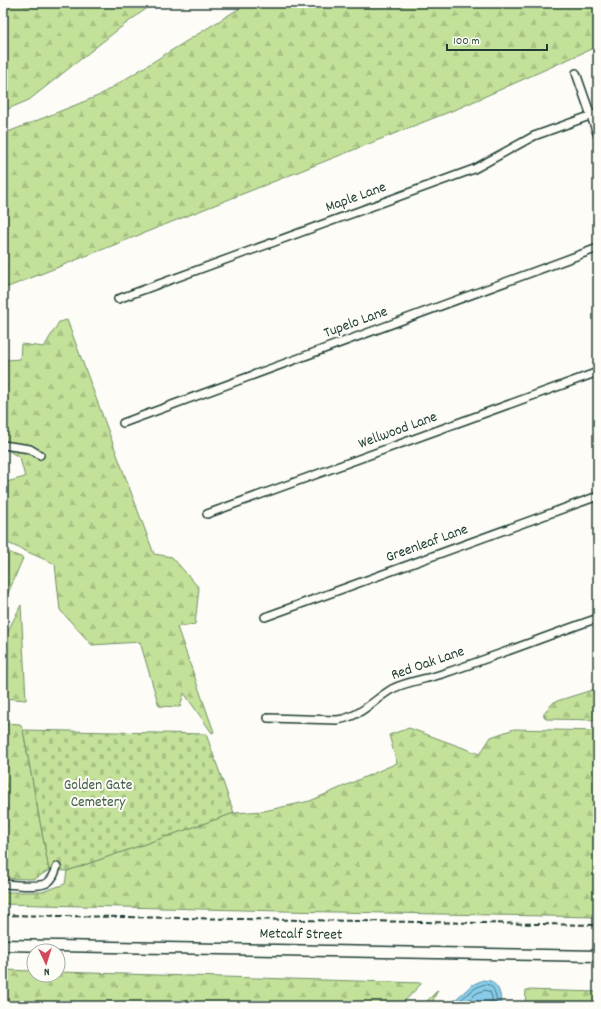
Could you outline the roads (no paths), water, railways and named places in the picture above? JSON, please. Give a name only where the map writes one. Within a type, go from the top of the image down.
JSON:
[{"type":"street","points":[[576,73],[594,114],[598,136]]},
{"type":"street","name":"Maple Lane","points":[[118,299],[474,169],[534,136],[594,114]]},
{"type":"street","name":"Tupelo Lane","points":[[123,422],[598,248]]},
{"type":"street","name":"Wellwood Lane","points":[[207,514],[598,372]]},
{"type":"street","points":[[3,445],[30,449],[40,455]]},
{"type":"street","name":"Greenleaf Lane","points":[[265,617],[598,496]]},
{"type":"street","name":"Red Oak Lane","points":[[268,718],[345,719],[355,715],[392,689],[444,674],[598,618]]},
{"type":"street","points":[[3,884],[35,885],[46,883],[53,877],[57,867]]},
{"type":"street","name":"Metcalf Street","points":[[3,945],[598,956]]},
{"type":"water","points":[[483,980],[491,981],[496,986],[500,995],[501,1006],[448,1006],[472,985]]},
{"type":"railway","points":[[3,915],[598,925]]},
{"type":"park label","name":"Golden Gate Cemetery","points":[[98,794]]}]
